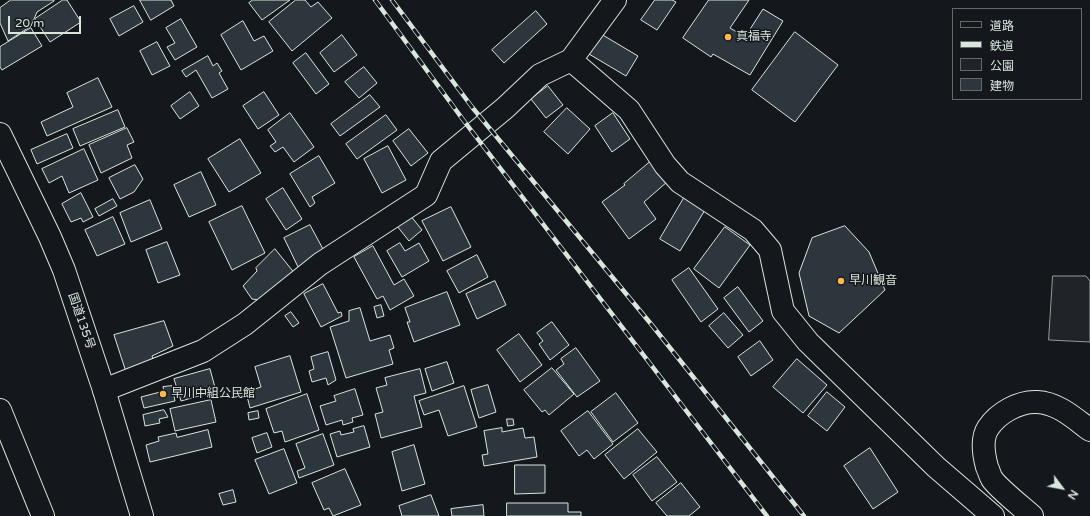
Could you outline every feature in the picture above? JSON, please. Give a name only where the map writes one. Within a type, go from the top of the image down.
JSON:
[{"type":"main road","points":[[104,390],[203,351],[245,324],[320,264],[426,195],[441,161],[505,108],[540,75],[572,60],[615,0]]},
{"type":"main road","points":[[572,60],[629,110],[665,165],[680,182],[753,230],[770,250],[784,311],[808,342],[936,467],[993,516]]},
{"type":"main road","name":"国道135号","points":[[0,134],[50,236],[64,270],[104,390],[142,516]]},
{"type":"main road","points":[[1032,516],[991,478],[985,459],[984,445],[987,429],[999,416],[1016,406],[1036,401],[1052,404],[1090,430]]},
{"type":"main road","points":[[0,410],[43,516]]},
{"type":"main road","points":[[0,446],[28,516]]},
{"type":"green space","points":[[1053,276],[1086,276],[1090,281],[1090,342],[1049,340]]},
{"type":"building","points":[[11,0],[54,1],[37,12],[31,26],[8,41],[0,23],[0,8]]},
{"type":"building","points":[[63,0],[67,0],[81,22],[50,42],[35,19]]},
{"type":"building","points":[[140,0],[171,0],[174,6],[151,20]]},
{"type":"building","points":[[253,0],[290,0],[262,20],[249,3]]},
{"type":"building","points":[[296,0],[305,0],[311,7],[318,2],[332,18],[292,51],[269,22]]},
{"type":"building","points":[[655,0],[672,0],[676,2],[657,30],[641,20]]},
{"type":"building","name":"真福寺","points":[[709,0],[749,0],[730,28],[745,37],[763,9],[783,21],[750,75],[713,54],[711,57],[683,38]]},
{"type":"building","points":[[134,6],[143,22],[119,36],[110,19]]},
{"type":"building","points":[[536,11],[547,24],[504,63],[492,50]]},
{"type":"building","points":[[181,19],[197,47],[175,60],[167,47],[175,43],[166,28]]},
{"type":"building","points":[[243,21],[254,41],[264,36],[273,51],[241,70],[221,35]]},
{"type":"building","points":[[31,28],[42,46],[2,70],[0,67],[0,47]]},
{"type":"building","name":"真福寺","points":[[795,32],[838,65],[795,122],[752,90]]},
{"type":"building","points":[[601,34],[638,56],[626,76],[589,54]]},
{"type":"building","points":[[342,35],[357,55],[334,72],[320,53]]},
{"type":"building","points":[[157,42],[170,66],[152,75],[140,51]]},
{"type":"building","points":[[306,53],[329,84],[316,94],[293,63]]},
{"type":"building","points":[[208,56],[213,66],[217,63],[222,71],[219,73],[228,89],[212,98],[196,70],[186,77],[182,71]]},
{"type":"building","points":[[364,67],[377,83],[359,98],[345,82]]},
{"type":"building","points":[[98,78],[112,107],[47,136],[41,122],[73,107],[67,93]]},
{"type":"building","points":[[548,86],[563,105],[546,118],[531,99]]},
{"type":"building","points":[[190,92],[199,106],[180,119],[171,106]]},
{"type":"building","points":[[264,92],[279,115],[258,129],[243,106]]},
{"type":"building","points":[[370,95],[380,107],[340,136],[331,124]]},
{"type":"building","points":[[567,108],[590,129],[568,154],[544,132]]},
{"type":"building","points":[[118,110],[125,127],[80,146],[73,129]]},
{"type":"building","points":[[290,113],[314,147],[294,162],[283,147],[275,152],[270,146],[276,142],[268,130]]},
{"type":"building","points":[[613,113],[630,139],[612,152],[595,126]]},
{"type":"building","points":[[386,115],[397,130],[357,159],[346,144]]},
{"type":"building","points":[[127,128],[134,142],[127,145],[132,158],[101,173],[89,145]]},
{"type":"building","points":[[409,129],[428,153],[411,166],[393,141]]},
{"type":"building","points":[[67,134],[73,148],[37,164],[31,150]]},
{"type":"building","points":[[240,139],[261,173],[229,192],[208,159]]},
{"type":"building","points":[[388,146],[406,180],[382,193],[364,159]]},
{"type":"building","points":[[84,149],[98,180],[69,193],[62,176],[49,183],[42,169]]},
{"type":"building","points":[[319,156],[335,183],[312,197],[315,203],[310,207],[290,174]]},
{"type":"building","points":[[650,162],[667,182],[644,202],[656,219],[629,239],[602,202],[625,185],[624,184]]},
{"type":"building","points":[[135,165],[143,179],[134,192],[120,199],[109,178]]},
{"type":"building","points":[[201,172],[216,205],[189,217],[174,185]]},
{"type":"building","points":[[283,188],[302,219],[286,230],[266,199]]},
{"type":"building","points":[[81,193],[93,217],[83,222],[81,218],[71,222],[62,204]]},
{"type":"building","points":[[684,198],[705,210],[680,251],[660,239]]},
{"type":"building","points":[[113,199],[117,206],[99,216],[95,209]]},
{"type":"building","points":[[150,200],[162,229],[131,242],[120,213]]},
{"type":"building","points":[[242,206],[265,253],[232,270],[209,222]]},
{"type":"building","points":[[451,207],[471,247],[443,261],[422,221]]},
{"type":"building","points":[[410,215],[422,230],[409,241],[397,226]]},
{"type":"building","points":[[113,217],[125,244],[97,256],[85,230]]},
{"type":"building","points":[[310,225],[324,251],[300,271],[284,238]]},
{"type":"building","name":"早川観音","points":[[845,226],[869,252],[885,290],[839,333],[809,316],[799,273],[812,238]]},
{"type":"building","points":[[725,227],[750,245],[719,288],[694,269]]},
{"type":"building","points":[[167,242],[180,275],[158,283],[146,250]]},
{"type":"building","points":[[400,243],[405,251],[419,243],[429,261],[402,277],[387,251]]},
{"type":"building","points":[[373,246],[394,285],[404,279],[414,296],[390,310],[383,296],[377,299],[354,257]]},
{"type":"building","points":[[275,249],[296,275],[260,300],[252,299],[243,286],[257,271],[256,268]]},
{"type":"building","points":[[477,255],[488,277],[459,293],[447,271]]},
{"type":"building","points":[[689,268],[718,309],[701,322],[672,280]]},
{"type":"building","points":[[495,281],[506,305],[477,319],[466,294]]},
{"type":"building","points":[[323,284],[338,313],[341,312],[342,316],[321,327],[304,294]]},
{"type":"building","points":[[738,287],[763,321],[749,332],[724,298]]},
{"type":"building","points":[[447,292],[460,325],[414,342],[407,322],[410,322],[405,308]]},
{"type":"building","points":[[381,305],[384,316],[377,318],[374,307]]},
{"type":"building","points":[[360,308],[370,341],[390,335],[394,348],[389,350],[393,364],[346,378],[330,327],[349,321],[349,311]]},
{"type":"building","points":[[291,312],[299,323],[293,327],[285,316]]},
{"type":"building","points":[[724,313],[743,335],[728,348],[709,326]]},
{"type":"building","points":[[164,321],[173,346],[152,356],[154,362],[126,372],[114,335]]},
{"type":"building","points":[[552,322],[569,345],[550,360],[539,344],[543,341],[537,333]]},
{"type":"building","points":[[519,334],[542,365],[520,382],[497,350]]},
{"type":"building","points":[[760,341],[773,360],[751,376],[738,357]]},
{"type":"building","points":[[576,348],[600,381],[577,397],[556,370],[564,364],[561,359]]},
{"type":"building","points":[[328,352],[336,380],[328,385],[326,378],[312,382],[309,371],[314,369],[311,357]]},
{"type":"building","points":[[290,356],[301,392],[250,408],[246,392],[261,387],[255,367]]},
{"type":"building","points":[[797,359],[827,385],[803,413],[773,387]]},
{"type":"building","points":[[447,362],[454,383],[432,391],[425,369]]},
{"type":"building","points":[[552,368],[574,394],[549,415],[545,410],[542,412],[524,390]]},
{"type":"building","points":[[210,369],[216,391],[181,401],[174,379]]},
{"type":"building","points":[[420,369],[426,393],[414,396],[422,427],[381,438],[375,414],[383,412],[376,388],[387,385],[385,378]]},
{"type":"building","points":[[488,385],[496,412],[479,418],[471,390]]},
{"type":"building","name":"早川中組公民館","points":[[172,386],[175,401],[144,408],[141,397],[164,391],[163,387]]},
{"type":"building","points":[[464,386],[477,427],[448,436],[439,410],[424,415],[419,401]]},
{"type":"building","points":[[355,389],[363,415],[352,418],[353,422],[343,425],[342,420],[326,425],[320,406],[336,401],[334,396]]},
{"type":"building","points":[[827,392],[845,407],[827,431],[808,416]]},
{"type":"building","points":[[616,393],[638,423],[613,442],[591,412]]},
{"type":"building","points":[[307,394],[319,430],[285,442],[282,431],[274,433],[266,409]]},
{"type":"building","points":[[211,400],[216,422],[175,431],[170,409]]},
{"type":"building","points":[[164,410],[168,417],[159,419],[160,423],[145,426],[143,415]]},
{"type":"building","points":[[258,411],[259,418],[249,420],[248,413]]},
{"type":"building","points":[[588,411],[613,444],[594,459],[587,450],[579,456],[561,431]]},
{"type":"building","points":[[507,419],[513,419],[514,425],[508,426]]},
{"type":"building","points":[[364,426],[370,447],[337,457],[330,434],[340,431],[341,435],[354,432],[353,429]]},
{"type":"building","points":[[502,428],[502,432],[523,428],[525,438],[534,437],[537,457],[484,466],[482,455],[488,454],[484,431]]},
{"type":"building","points":[[638,429],[657,452],[624,479],[605,455]]},
{"type":"building","points":[[208,430],[212,447],[150,462],[146,445],[159,441],[158,437],[176,433],[177,437]]},
{"type":"building","points":[[267,433],[272,447],[257,453],[252,438]]},
{"type":"building","points":[[323,434],[334,465],[299,478],[297,471],[305,468],[296,444]]},
{"type":"building","points":[[414,445],[425,484],[402,491],[392,452]]},
{"type":"building","points":[[870,448],[898,492],[873,509],[844,466]]},
{"type":"building","points":[[284,449],[297,483],[269,494],[255,460]]},
{"type":"building","points":[[657,457],[677,482],[652,501],[633,475]]},
{"type":"building","points":[[515,465],[545,465],[545,493],[515,494]]},
{"type":"building","points":[[345,469],[361,505],[333,516],[329,508],[324,510],[312,483]]},
{"type":"building","points":[[681,483],[700,507],[689,516],[667,516],[656,503]]},
{"type":"building","points":[[233,490],[236,502],[223,505],[219,494]]},
{"type":"building","points":[[431,495],[439,516],[402,516],[399,506]]},
{"type":"building","points":[[507,503],[568,503],[568,512],[581,512],[581,516],[507,516]]},
{"type":"building","points":[[483,505],[484,516],[452,516],[451,509]]},
{"type":"railway","points":[[375,0],[464,121],[767,516]]},
{"type":"railway","points":[[392,0],[472,107],[651,324],[804,516]]},
{"type":"place","name":"真福寺","points":[[728,37]]},
{"type":"place","name":"早川観音","points":[[841,281]]},
{"type":"place","name":"早川中組公民館","points":[[163,394]]}]
